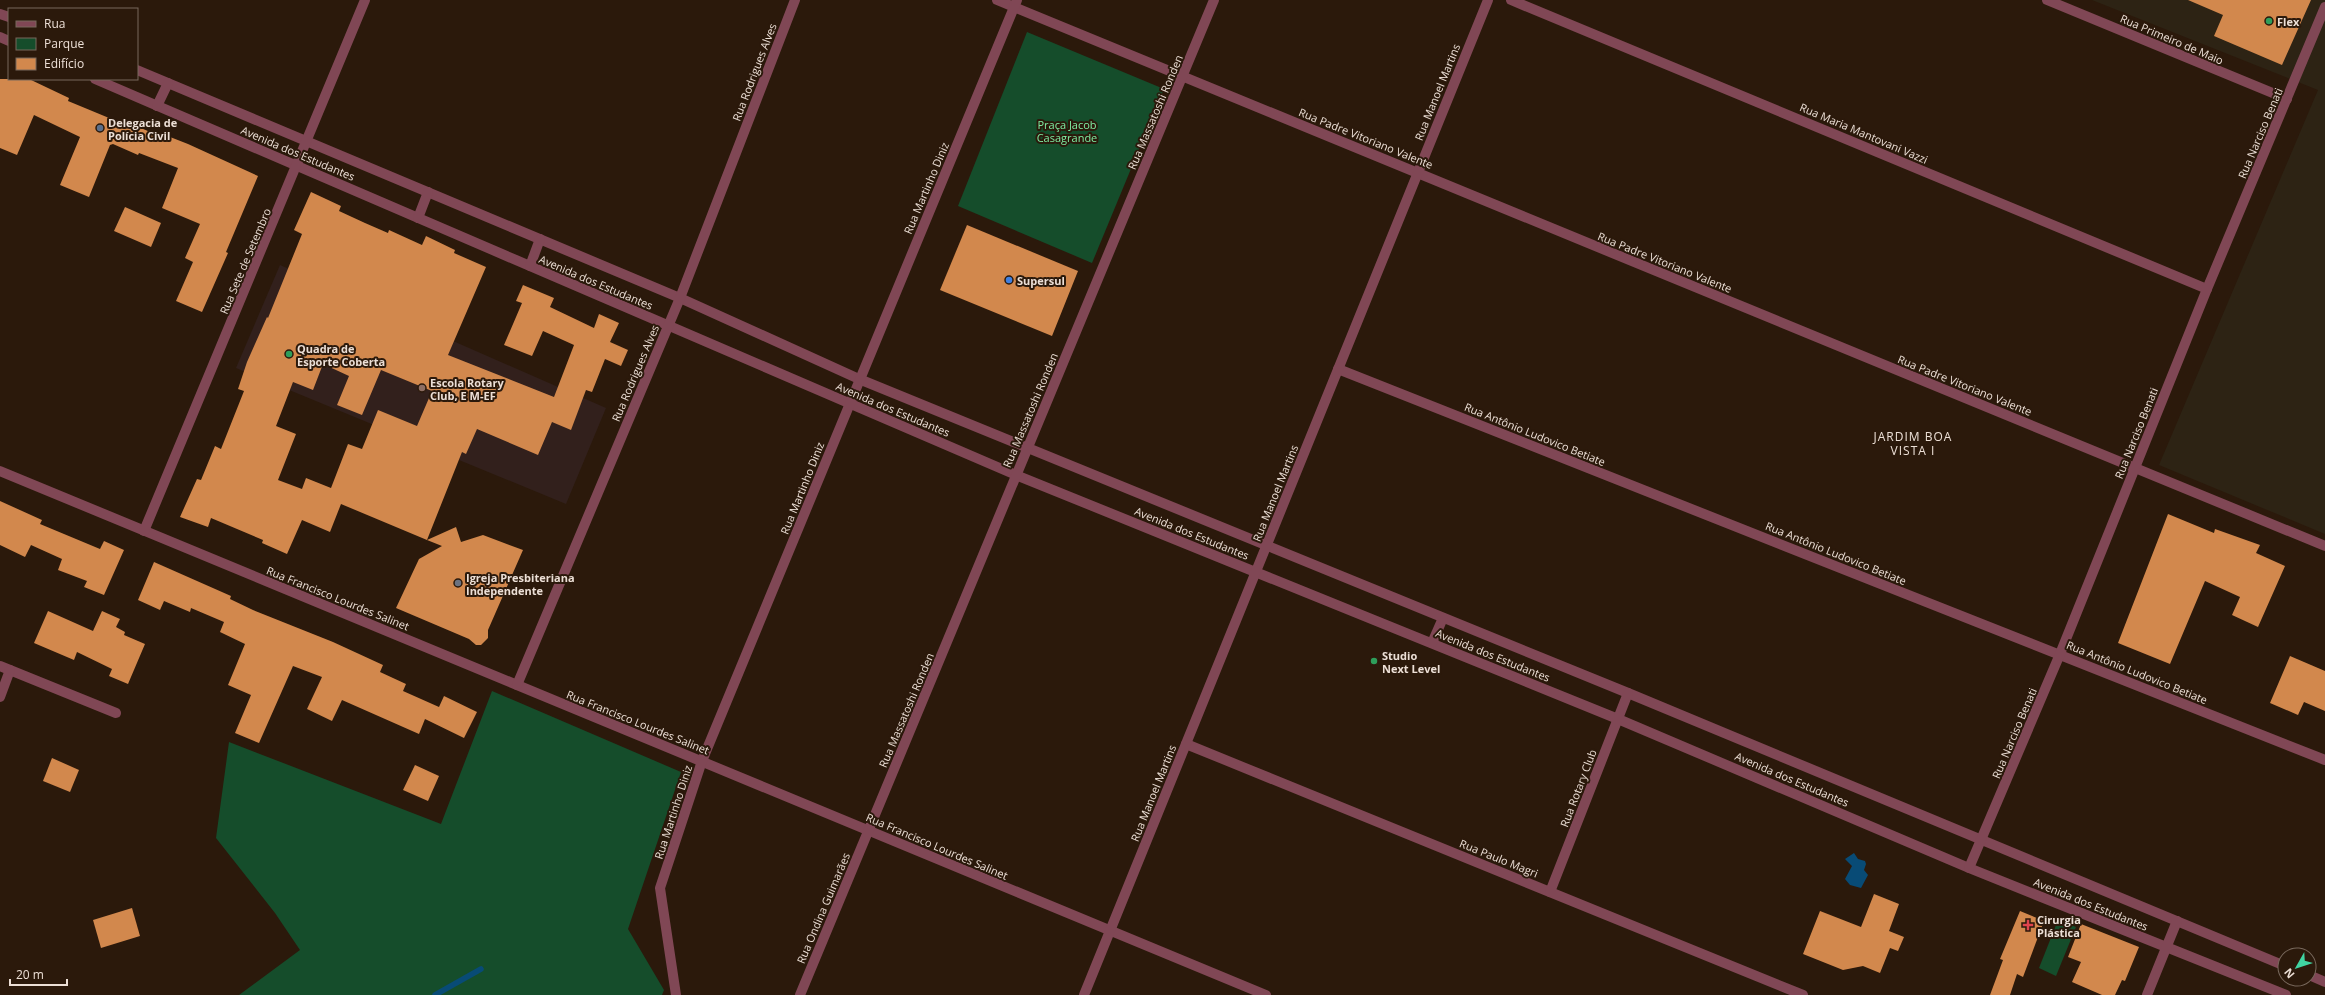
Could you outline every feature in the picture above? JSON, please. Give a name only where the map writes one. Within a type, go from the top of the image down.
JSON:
[{"type":"street","name":"Rua Sete de Setembro","points":[[144,531],[298,166],[365,0]]},
{"type":"street","name":"Rua Rodrigues Alves","points":[[517,685],[680,298],[795,0]]},
{"type":"street","name":"Rua Padre Vitoriano Valente","points":[[997,0],[1015,4],[1183,77],[2325,546]]},
{"type":"street","name":"Rua Massatoshi Ronden","points":[[868,830],[1214,0]]},
{"type":"street","name":"Rua Manoel Martins","points":[[1084,995],[1488,0]]},
{"type":"street","name":"Rua Maria Mantovani Vazzi","points":[[1511,0],[2207,289]]},
{"type":"street","name":"Rua Primeiro de Maio","points":[[2047,0],[2287,99]]},
{"type":"street","name":"Rua Martinho Diniz","points":[[676,995],[660,888],[702,761],[1015,4]]},
{"type":"street","name":"Rua Narciso Benati","points":[[1969,868],[2060,654],[2207,289],[2325,7]]},
{"type":"street","name":"Avenida dos Estudantes","points":[[138,70],[680,298],[859,379],[1628,693],[2277,963]]},
{"type":"street","name":"Avenida dos Estudantes","points":[[97,80],[1016,475],[1618,718],[1969,868],[2286,995]]},
{"type":"street","points":[[157,106],[168,83]]},
{"type":"street","points":[[418,218],[428,192]]},
{"type":"street","points":[[530,266],[540,239]]},
{"type":"street","name":"Rua Antônio Ludovico Betiate","points":[[1338,369],[2325,760]]},
{"type":"street","name":"Rua Francisco Lourdes Salinet","points":[[0,471],[1266,995]]},
{"type":"street","points":[[1432,643],[1443,618]]},
{"type":"street","points":[[0,666],[116,713]]},
{"type":"street","points":[[0,696],[10,670]]},
{"type":"street","name":"Rua Rotary Club","points":[[1550,892],[1628,693]]},
{"type":"street","name":"Rua Paulo Magri","points":[[1186,744],[1803,995]]},
{"type":"street","name":"Rua Ondina Guimarães","points":[[800,995],[868,830]]},
{"type":"street","points":[[2147,995],[2177,921]]},
{"type":"shaded area","points":[[2092,0],[2325,0],[2325,534],[2159,465],[2318,90]]},
{"type":"shaded area","name":"Escola Rotary Club, E M-EF","points":[[280,265],[606,408],[566,504],[236,368]]},
{"type":"green space","name":"Praça Jacob Casagrande","points":[[1027,32],[1164,89],[1092,263],[958,206]]},
{"type":"green space","points":[[492,691],[681,772],[628,929],[664,990],[662,995],[239,995],[300,950],[275,913],[216,838],[229,742],[441,824]]},
{"type":"green space","points":[[2058,920],[2076,927],[2056,976],[2039,968]]},
{"type":"water","points":[[1854,853],[1858,859],[1865,861],[1866,864],[1864,870],[1868,875],[1861,888],[1850,885],[1845,879],[1852,866],[1845,859]]},
{"type":"building","points":[[2188,0],[2311,0],[2282,65],[2214,36],[2223,15]]},
{"type":"building","points":[[0,79],[31,80],[69,98],[68,101],[126,125],[127,122],[164,138],[165,135],[188,144],[258,176],[226,252],[228,253],[202,312],[176,301],[193,262],[185,258],[200,224],[162,208],[178,168],[139,153],[138,155],[113,144],[110,145],[89,197],[60,185],[80,137],[34,115],[17,155],[0,148]]},
{"type":"building","points":[[311,192],[341,206],[339,211],[388,233],[389,230],[422,245],[426,236],[455,250],[454,253],[486,267],[448,355],[554,397],[574,345],[543,331],[532,356],[504,345],[522,303],[516,301],[523,285],[554,298],[550,307],[594,328],[599,314],[619,323],[610,342],[628,350],[621,366],[605,359],[592,392],[586,390],[571,430],[552,422],[538,455],[477,429],[466,454],[462,452],[427,540],[341,504],[330,532],[302,520],[287,554],[262,543],[263,540],[211,518],[208,527],[180,517],[197,479],[201,480],[215,446],[221,449],[244,391],[238,389],[247,362],[267,317],[268,318],[302,234],[294,230]],"holes":[[[323,364],[349,376],[337,405],[362,415],[381,370],[432,391],[417,426],[378,410],[362,449],[348,444],[331,488],[306,478],[302,489],[278,480],[296,434],[276,426],[293,382],[313,390]]]},
{"type":"building","points":[[125,207],[161,223],[151,247],[114,231]]},
{"type":"building","name":"Supersul","points":[[967,225],[1078,271],[1052,336],[940,290]]},
{"type":"building","points":[[0,501],[42,520],[40,524],[100,549],[104,541],[124,550],[104,595],[84,587],[87,581],[58,570],[62,559],[31,545],[25,557],[0,545]]},
{"type":"building","points":[[2168,514],[2214,533],[2215,529],[2260,545],[2256,553],[2285,566],[2258,627],[2232,615],[2240,597],[2205,581],[2170,664],[2118,643]]},
{"type":"building","name":"Igreja Presbiteriana Independente","points":[[456,527],[461,542],[483,535],[523,550],[488,630],[488,638],[481,645],[476,645],[469,639],[396,608],[419,559],[442,546],[427,540]]},
{"type":"building","points":[[154,562],[231,596],[230,599],[253,610],[333,642],[383,665],[380,672],[406,684],[403,691],[439,707],[444,696],[477,712],[464,738],[425,719],[419,734],[342,700],[332,721],[307,709],[322,677],[293,666],[259,743],[235,733],[251,695],[228,685],[245,644],[220,632],[224,622],[191,608],[190,612],[164,601],[160,610],[138,600]]},
{"type":"building","points":[[48,611],[93,631],[102,611],[120,619],[116,627],[125,632],[124,635],[145,644],[128,684],[109,676],[112,669],[77,652],[74,660],[34,643]]},
{"type":"building","points":[[2290,656],[2325,671],[2325,711],[2304,702],[2298,715],[2270,703]]},
{"type":"building","points":[[52,758],[79,770],[70,792],[43,781]]},
{"type":"building","points":[[415,765],[439,776],[428,801],[403,790]]},
{"type":"building","points":[[1874,894],[1899,904],[1889,931],[1904,937],[1898,951],[1890,948],[1880,973],[1863,966],[1843,970],[1803,954],[1820,911],[1861,927]]},
{"type":"building","points":[[132,908],[140,936],[101,948],[93,920]]},
{"type":"building","points":[[2020,911],[2044,921],[2023,977],[2017,974],[2010,995],[1990,995],[2003,960],[2000,959]]},
{"type":"building","points":[[2081,924],[2139,947],[2125,981],[2122,980],[2115,995],[2102,995],[2072,982],[2081,962],[2068,957]]},
{"type":"waterway","points":[[435,995],[481,969]]},
{"type":"place","name":"Flex","points":[[2269,21]]},
{"type":"place","name":"Delegacia de Polícia Civil","points":[[100,128]]},
{"type":"place","name":"Supersul","points":[[1009,280]]},
{"type":"place","name":"Quadra de Esporte Coberta","points":[[289,354]]},
{"type":"place","name":"Escola Rotary Club, E M-EF","points":[[422,388]]},
{"type":"place","name":"Igreja Presbiteriana Independente","points":[[458,583]]},
{"type":"place","name":"Studio Next Level","points":[[1374,661]]},
{"type":"place","name":"Cirurgia Plástica","points":[[2028,925]]},
{"type":"district","name":"JARDIM BOA VISTA I","points":[[1913,443]]}]
